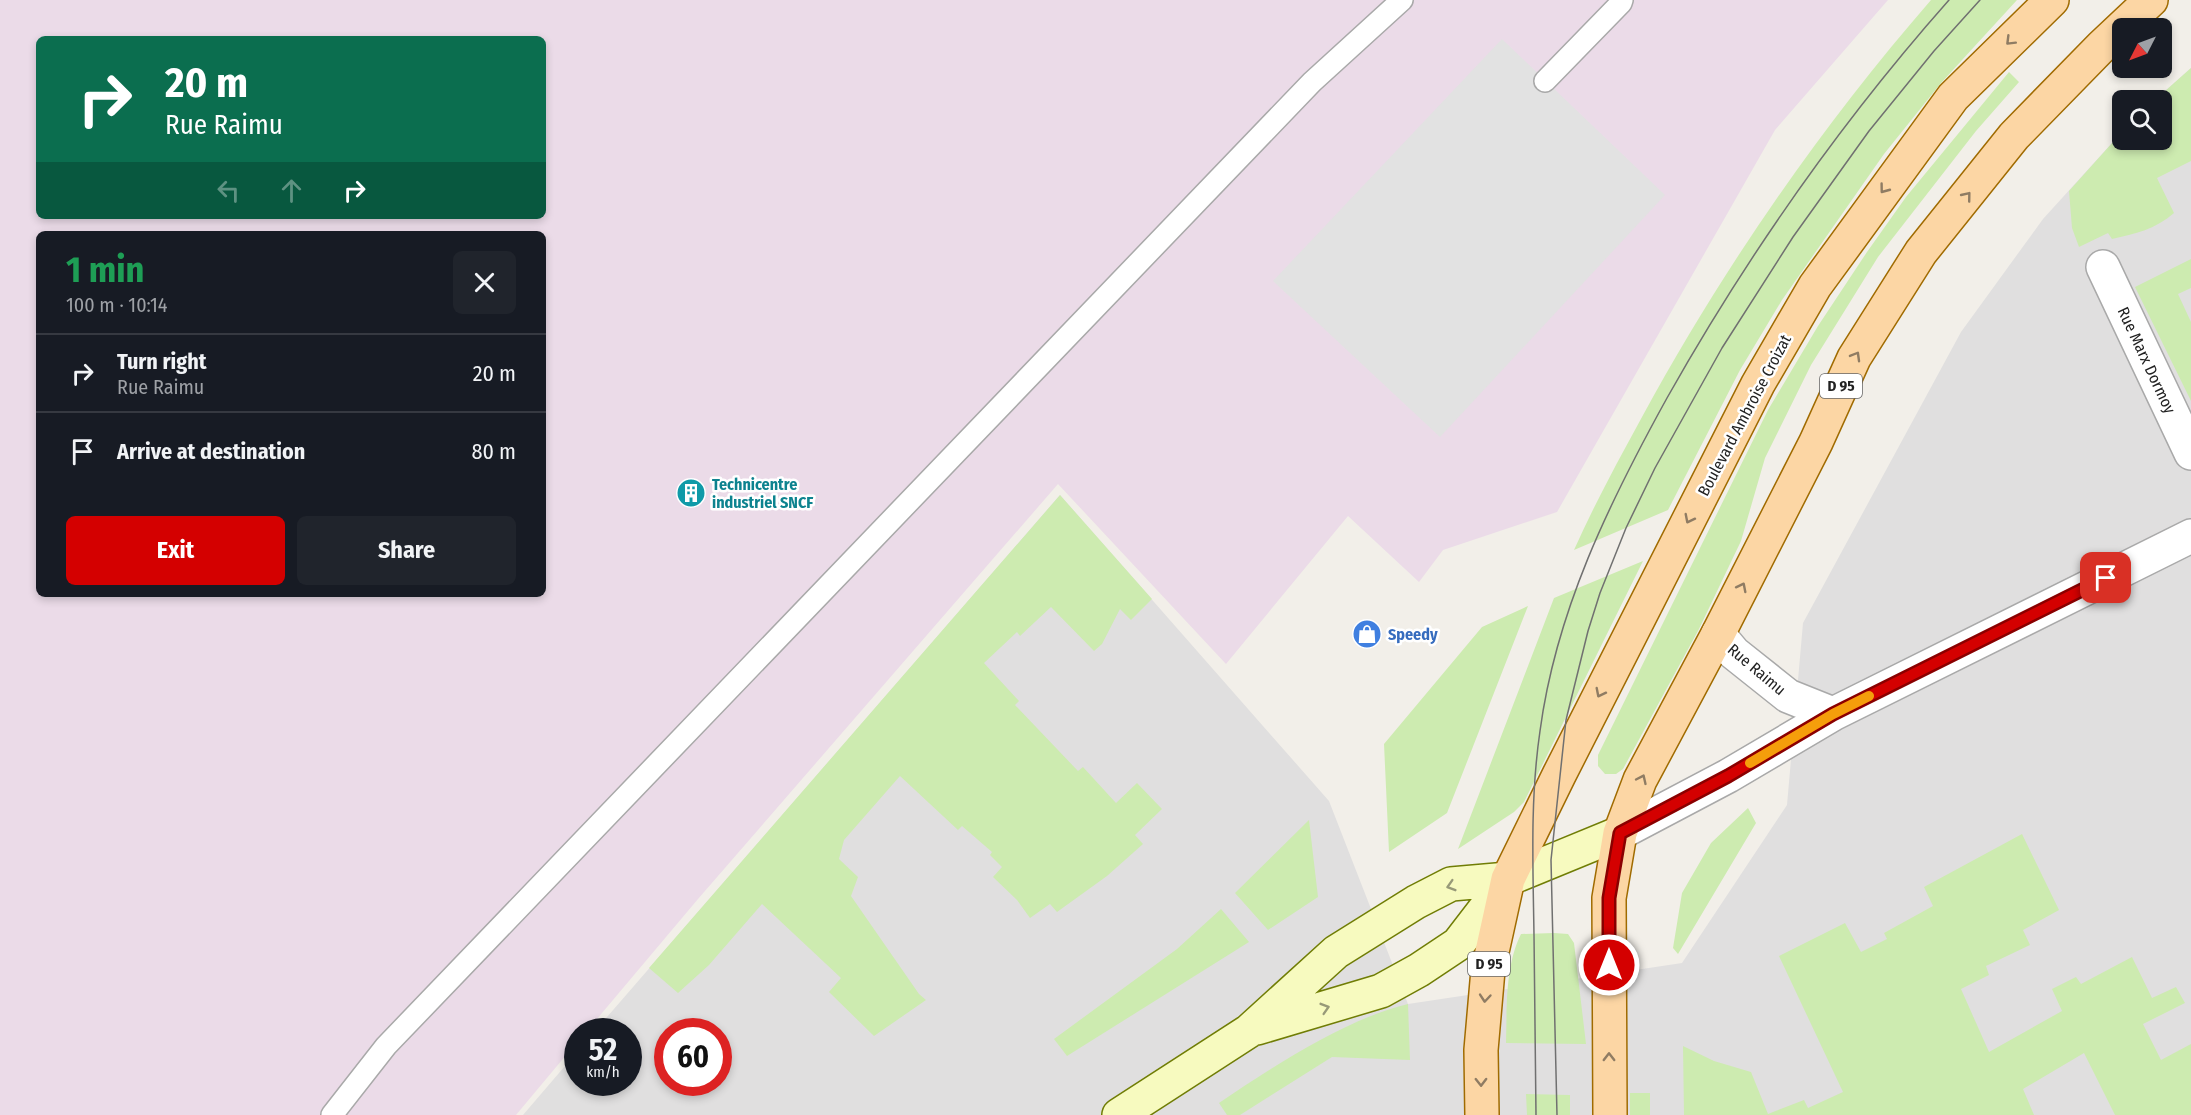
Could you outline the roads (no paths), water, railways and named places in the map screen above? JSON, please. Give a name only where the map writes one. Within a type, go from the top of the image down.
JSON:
[{"type":"main road","name":"Boulevard Ambroise Croizat","points":[[1508,879],[1758,384],[1815,286],[1869,208],[1953,97],[2052,0]]},
{"type":"main road","name":"D 95","points":[[1610,1115],[1609,898],[1620,833],[1640,780],[1816,442],[1854,358],[1922,252],[2014,136],[2102,45],[2151,0]]},
{"type":"main road","name":"D 95","points":[[1482,1115],[1481,1050],[1488,970],[1508,879]]},
{"type":"street","name":"Rue Marx Dormoy","points":[[2103,267],[2191,453]]},
{"type":"street","points":[[1119,1115],[1249,1031],[1336,952],[1416,902],[1451,884],[1508,879],[1620,833],[1728,776],[1833,714],[2191,536]]},
{"type":"street","name":"Rue Raimu","points":[[1718,634],[1734,653],[1788,696],[1833,714]]},
{"type":"street","points":[[1545,804],[1546,862]]},
{"type":"street","points":[[1249,1031],[1381,991],[1419,970],[1458,944],[1508,879]]},
{"type":"lane","points":[[332,1115],[387,1046],[1059,345],[1312,82],[1402,0]]},
{"type":"lane","points":[[1545,81],[1622,0]]},
{"type":"tram line","points":[[1536,1115],[1533,808],[1540,731],[1548,687],[1558,643],[1572,601],[1625,477],[1667,398],[1730,293],[1833,142],[1909,46],[1949,0]]},
{"type":"tram line","points":[[1557,1115],[1551,860],[1566,720],[1600,593],[1626,528],[1655,468],[1722,348],[1793,237],[1869,131],[1934,51],[1980,0]]},
{"type":"place","name":"Technicentre industriel SNCF","points":[[691,493]]},
{"type":"place","name":"Speedy","points":[[1367,634]]}]
